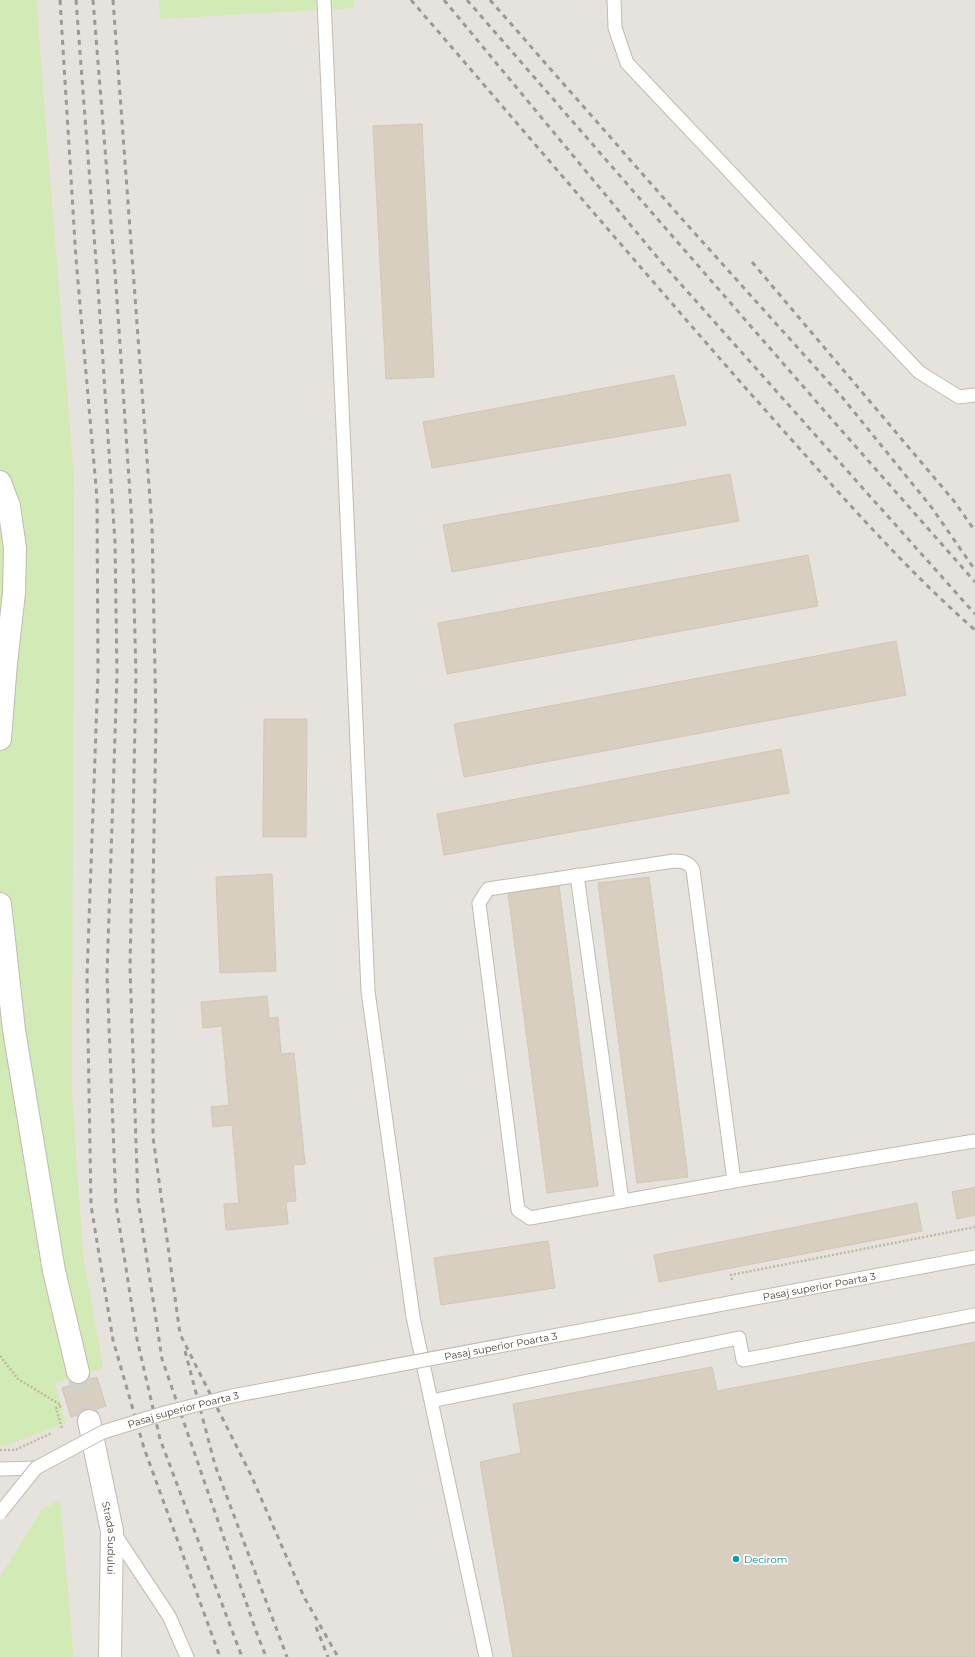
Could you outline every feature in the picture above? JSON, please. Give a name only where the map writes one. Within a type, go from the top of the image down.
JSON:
[{"type":"street","points":[[0,482],[9,506],[15,548],[14,592],[6,663],[0,739]]},
{"type":"street","points":[[0,904],[14,1030],[54,1271],[78,1372]]},
{"type":"street","name":"Strada Sudului","points":[[79,1423],[112,1531],[110,1657]]},
{"type":"lane","points":[[324,0],[368,991],[413,1317],[486,1657]]},
{"type":"lane","points":[[614,0],[615,28],[627,63],[919,372],[959,397],[975,395]]},
{"type":"lane","points":[[734,1181],[693,870],[691,866],[681,861],[674,861],[488,889],[479,903],[518,1210],[530,1218],[734,1181],[975,1141]]},
{"type":"lane","points":[[577,875],[622,1201]]},
{"type":"lane","name":"Pasaj superior Poarta 3","points":[[0,1514],[36,1468],[103,1432],[168,1412],[232,1396],[975,1257]]},
{"type":"lane","points":[[431,1401],[739,1338],[743,1360],[975,1315]]},
{"type":"lane","name":"Pasaj superior Poarta 3","points":[[0,1469],[36,1468]]},
{"type":"lane","points":[[112,1531],[169,1616],[186,1657]]},
{"type":"path","points":[[0,1356],[18,1379],[61,1405],[56,1408],[62,1428]]},
{"type":"path","points":[[0,1450],[15,1450],[62,1428],[79,1423]]},
{"type":"shaded area","points":[[0,0],[975,0],[975,1657],[74,1657],[73,1640],[0,1651]]},
{"type":"green space","points":[[0,0],[37,0],[74,477],[72,1092],[83,1254],[103,1368],[55,1383],[66,1423],[4,1446],[0,1445]]},
{"type":"green space","points":[[159,0],[353,0],[354,8],[160,19]]},
{"type":"green space","points":[[60,1500],[74,1657],[0,1657],[0,1577],[42,1509]]},
{"type":"building","points":[[422,124],[434,377],[386,379],[373,126]]},
{"type":"building","points":[[674,375],[686,425],[432,468],[423,422]]},
{"type":"building","points":[[730,474],[739,521],[452,572],[443,525]]},
{"type":"building","points":[[808,555],[818,606],[447,674],[438,623]]},
{"type":"building","points":[[896,641],[906,695],[464,777],[454,724]]},
{"type":"building","points":[[264,719],[307,719],[306,837],[263,837]]},
{"type":"building","points":[[781,749],[789,793],[444,855],[437,814]]},
{"type":"building","points":[[272,874],[276,971],[220,973],[216,877]]},
{"type":"building","points":[[649,877],[688,1177],[637,1183],[598,883]]},
{"type":"building","points":[[559,886],[598,1186],[547,1193],[508,893]]},
{"type":"building","points":[[267,996],[269,1018],[278,1017],[281,1054],[294,1053],[305,1164],[293,1165],[296,1201],[286,1202],[288,1224],[226,1230],[224,1204],[239,1203],[232,1125],[213,1127],[211,1107],[229,1105],[222,1026],[203,1028],[201,1002]]},
{"type":"building","points":[[975,1187],[975,1215],[957,1219],[952,1192]]},
{"type":"building","points":[[917,1203],[922,1231],[659,1282],[654,1255]]},
{"type":"building","points":[[548,1241],[555,1288],[441,1305],[434,1258]]},
{"type":"building","name":"Decirom","points":[[975,1342],[975,1657],[513,1657],[480,1462],[521,1453],[513,1404],[712,1367],[717,1391]]},
{"type":"building","points":[[97,1377],[106,1406],[71,1417],[62,1388]]},
{"type":"tunnel","points":[[78,1372],[89,1421]]},
{"type":"railway","points":[[60,0],[76,259],[97,498],[98,674],[87,976],[91,1205],[113,1340],[144,1448],[220,1657]]},
{"type":"railway","points":[[76,0],[98,287],[115,542],[117,675],[107,975],[116,1204],[137,1339],[160,1439],[242,1657]]},
{"type":"railway","points":[[93,0],[116,285],[132,524],[136,675],[130,968],[138,1200],[162,1359],[266,1657]]},
{"type":"railway","points":[[113,0],[152,526],[156,720],[153,889],[153,1137],[180,1334],[251,1475],[304,1597],[338,1657]]},
{"type":"railway","points":[[411,0],[707,344],[831,484],[887,545],[945,603],[975,630]]},
{"type":"railway","points":[[444,0],[662,263],[975,614]]},
{"type":"railway","points":[[467,0],[975,582]]},
{"type":"railway","points":[[490,0],[682,219],[842,397],[932,508],[975,570]]},
{"type":"railway","points":[[752,262],[954,501],[975,531]]},
{"type":"railway","points":[[185,1351],[215,1465],[287,1657]]},
{"type":"railway","points":[[316,1627],[328,1657]]},
{"type":"place","name":"Decirom","points":[[736,1559]]}]
